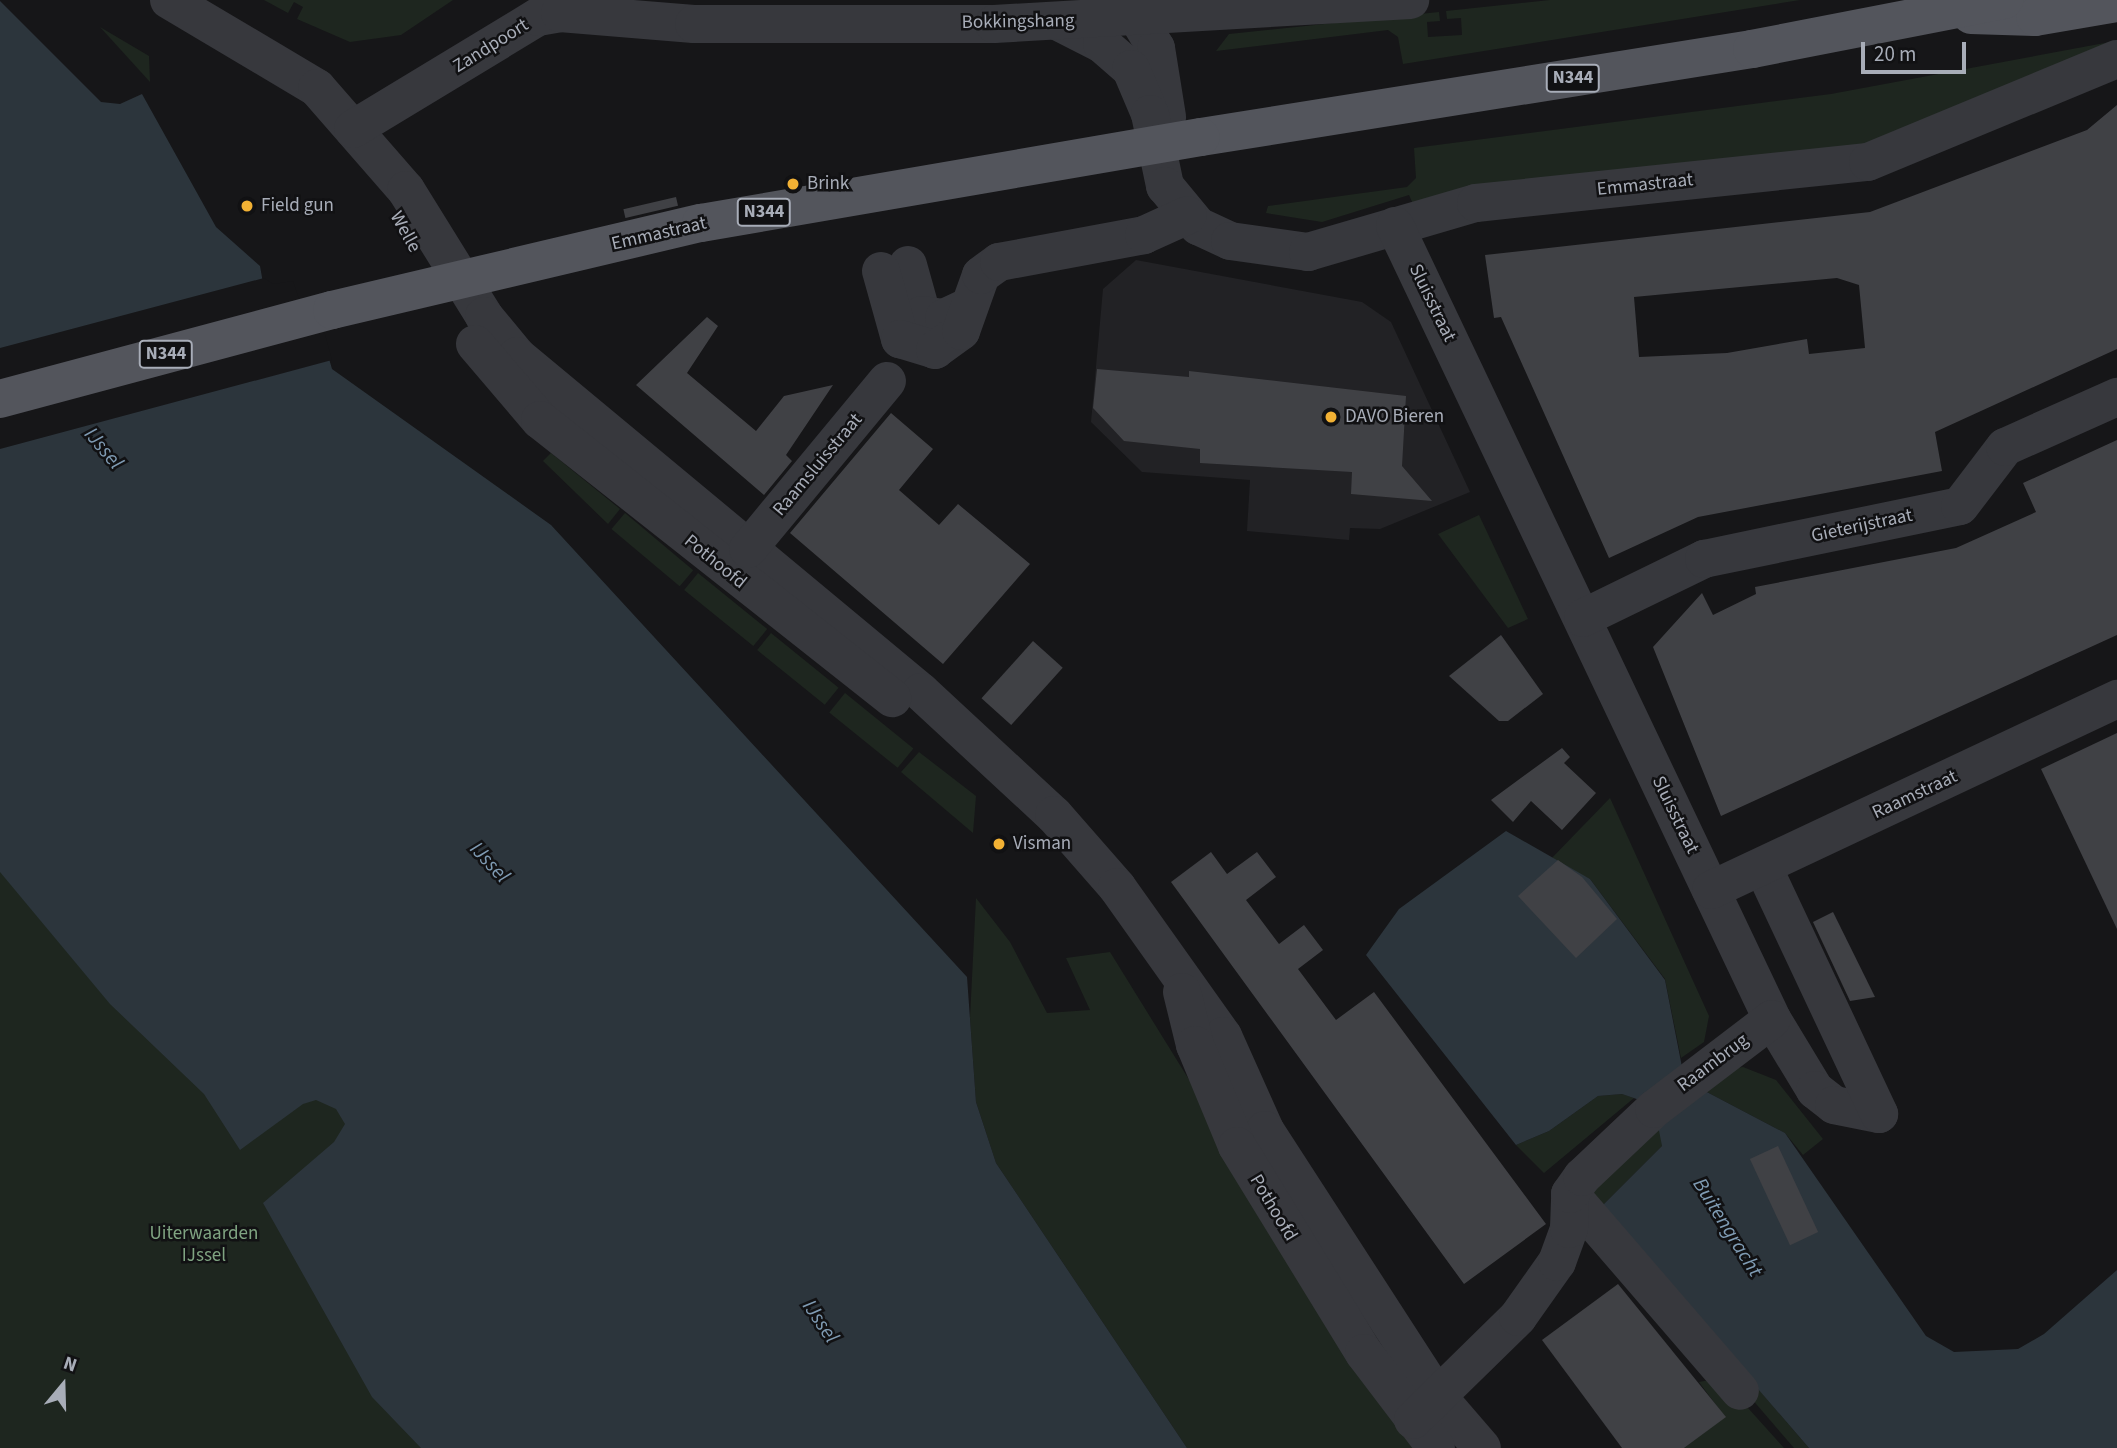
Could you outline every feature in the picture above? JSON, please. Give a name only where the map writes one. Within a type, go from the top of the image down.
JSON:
[{"type":"main road","name":"Emmastraat","points":[[0,399],[332,310],[701,223],[1201,137],[1944,15],[2004,0]]},
{"type":"main road","name":"Emmastraat","points":[[1944,15],[2035,17],[2117,3]]},
{"type":"street","name":"Welle","points":[[169,0],[317,88],[353,130],[400,229],[475,323]]},
{"type":"street","name":"Bokkingshang","points":[[627,8],[694,24],[1059,22],[1139,20],[1410,0]]},
{"type":"street","name":"Zandpoort","points":[[353,130],[538,17],[627,8]]},
{"type":"street","points":[[895,268],[894,327],[914,348],[947,346],[961,331],[981,275],[999,262],[1144,235],[1183,208],[1161,69],[1139,20]]},
{"type":"street","name":"Emmastraat","points":[[1059,22],[1102,44],[1130,69],[1150,114],[1165,186],[1183,208],[1220,238],[1308,252],[1332,251],[1395,226],[1476,203],[1868,162],[2117,58]]},
{"type":"street","name":"Sluisstraat","points":[[1395,226],[1772,1019],[1815,1090],[1834,1105],[1879,1114],[1763,867]]},
{"type":"street","name":"Pothoofd","points":[[475,323],[555,393],[921,692],[1054,815],[1117,887],[1178,973],[1195,1045],[1237,1146],[1364,1353],[1429,1422],[1482,1448]]},
{"type":"street","name":"Pothoofd","points":[[475,323],[540,420],[877,689],[994,762]]},
{"type":"street","name":"Raamsluisstraat","points":[[748,549],[887,381]]},
{"type":"street","name":"Gieterijstraat","points":[[1583,618],[1704,559],[1960,506],[2005,447],[2117,397]]},
{"type":"street","name":"Raamstraat","points":[[1711,890],[2117,699]]},
{"type":"street","name":"Raambrug","points":[[1570,1195],[1654,1109],[1772,1019]]},
{"type":"street","points":[[1429,1422],[1518,1317],[1557,1262],[1569,1229],[1570,1195]]},
{"type":"street","points":[[1570,1195],[1740,1391]]},
{"type":"shaded area","points":[[1136,260],[1362,302],[1391,322],[1470,492],[1380,529],[1350,528],[1349,540],[1247,531],[1250,480],[1142,472],[1091,422],[1103,289]]},
{"type":"green space","points":[[264,0],[453,0],[401,35],[350,42],[297,19],[303,7],[294,2],[288,13]]},
{"type":"green space","points":[[1550,0],[1800,0],[1403,64],[1398,37],[1388,30],[1216,51],[1229,34],[1439,12],[1440,21],[1427,22],[1428,37],[1462,35],[1461,18],[1447,19],[1446,11]]},
{"type":"green space","points":[[100,27],[149,56],[150,82]]},
{"type":"green space","points":[[2110,42],[1869,147],[1413,204],[1409,195],[1322,222],[1266,213],[1268,206],[1407,187],[1416,178],[1414,148],[1831,94]]},
{"type":"green space","points":[[551,453],[620,509],[608,524],[543,461]]},
{"type":"green space","points":[[625,513],[693,570],[680,586],[612,529]]},
{"type":"green space","points":[[1479,515],[1528,619],[1508,628],[1438,534]]},
{"type":"green space","points":[[698,573],[767,629],[753,646],[684,590]]},
{"type":"green space","points":[[771,633],[839,688],[825,705],[757,650]]},
{"type":"green space","points":[[845,693],[913,748],[898,768],[829,712]]},
{"type":"green space","name":"Uiterwaarden IJssel","points":[[0,712],[352,1103],[598,1448],[0,1448]]},
{"type":"green space","points":[[919,752],[976,796],[973,833],[901,772]]},
{"type":"green space","points":[[1610,798],[1709,1016],[1704,1042],[1681,1058],[1665,979],[1590,879],[1549,861]]},
{"type":"green space","points":[[976,898],[1010,942],[1047,1013],[1090,1010],[1066,958],[1110,952],[1417,1448],[1187,1448],[996,1163],[976,1102],[970,1018]]},
{"type":"green space","points":[[1743,1067],[1776,1080],[1823,1139],[1803,1155],[1785,1133],[1703,1090],[1726,1070]]},
{"type":"green space","points":[[1622,1094],[1634,1098],[1544,1173],[1516,1145],[1549,1131],[1598,1096]]},
{"type":"green space","points":[[1661,1125],[1662,1146],[1601,1207],[1585,1189]]},
{"type":"green space","points":[[1743,1371],[1809,1448],[1794,1448],[1739,1384]]},
{"type":"green space","points":[[1721,1378],[1784,1448],[1684,1448],[1725,1417],[1699,1382]]},
{"type":"water","name":"IJssel","points":[[0,1],[101,102],[120,104],[142,94],[216,227],[260,266],[263,283],[317,317],[332,369],[551,525],[967,977],[976,1102],[996,1163],[1187,1448],[421,1448],[372,1397],[263,1203],[334,1142],[345,1124],[336,1109],[316,1100],[303,1104],[240,1150],[204,1094],[110,1004],[0,872]]},
{"type":"water","name":"Buitengracht","points":[[1506,831],[1590,879],[1665,980],[1683,1072],[1703,1090],[1785,1133],[1926,1336],[1954,1352],[2018,1349],[2044,1334],[2117,1270],[2117,1448],[1809,1448],[1601,1207],[1662,1146],[1654,1105],[1622,1094],[1598,1096],[1549,1131],[1516,1145],[1366,955],[1399,909]]},
{"type":"pier","points":[[264,278],[273,284],[293,281],[303,311],[320,316],[332,360],[0,449],[0,348]]},
{"type":"building","points":[[2117,105],[2117,349],[1935,432],[1942,471],[1698,517],[1609,558],[1501,317],[1494,318],[1485,255],[1870,212],[2087,130]],"holes":[[[1837,278],[1859,285],[1865,348],[1809,354],[1807,339],[1727,353],[1639,357],[1634,297]]]},
{"type":"building","points":[[676,197],[678,206],[625,218],[623,209]]},
{"type":"building","points":[[707,317],[718,326],[687,373],[756,431],[784,396],[833,385],[786,455],[792,461],[764,495],[636,385]]},
{"type":"building","points":[[1097,369],[1189,377],[1189,371],[1406,396],[1402,466],[1432,501],[1351,494],[1352,472],[1200,463],[1200,449],[1124,441],[1093,408]]},
{"type":"building","points":[[891,413],[933,449],[899,490],[939,525],[958,504],[1030,564],[943,664],[790,533]]},
{"type":"building","points":[[2117,440],[2117,635],[1721,816],[1653,647],[1702,593],[1713,615],[1756,594],[1755,587],[1956,548],[2036,512],[2023,483]]},
{"type":"building","points":[[1501,635],[1543,694],[1508,721],[1499,721],[1449,676]]},
{"type":"building","points":[[1033,641],[1063,668],[1011,725],[981,698]]},
{"type":"building","points":[[2117,733],[2117,929],[2041,769]]},
{"type":"building","points":[[1562,748],[1570,757],[1564,763],[1596,793],[1562,830],[1531,801],[1513,822],[1491,800]]},
{"type":"building","points":[[1211,852],[1227,874],[1257,852],[1276,877],[1246,900],[1279,944],[1304,925],[1323,950],[1298,969],[1336,1020],[1374,992],[1546,1224],[1464,1284],[1171,882]]},
{"type":"building","points":[[1558,860],[1582,877],[1617,919],[1576,958],[1518,896]]},
{"type":"building","points":[[1833,912],[1875,997],[1850,1001],[1813,922]]},
{"type":"building","points":[[1778,1146],[1818,1232],[1790,1245],[1750,1159]]},
{"type":"building","points":[[1618,1284],[1726,1417],[1684,1448],[1622,1448],[1542,1340]]},
{"type":"place","name":"Brink","points":[[793,184]]},
{"type":"place","name":"Field gun","points":[[247,206]]},
{"type":"place","name":"DAVO Bieren","points":[[1331,417]]},
{"type":"place","name":"Visman","points":[[999,844]]}]
